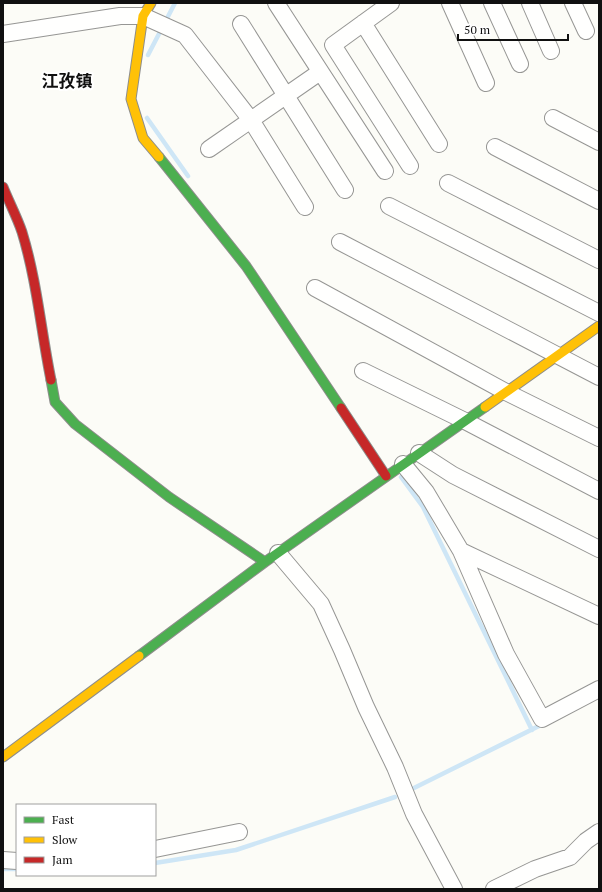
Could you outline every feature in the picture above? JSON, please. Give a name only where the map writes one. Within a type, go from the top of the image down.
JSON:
[{"type":"street","points":[[276,3],[385,171]]},
{"type":"street","points":[[391,3],[333,45],[410,166]]},
{"type":"street","points":[[450,3],[486,83]]},
{"type":"street","points":[[492,3],[520,64]]},
{"type":"street","points":[[530,3],[551,52]]},
{"type":"street","points":[[574,3],[586,31]]},
{"type":"street","points":[[3,34],[118,10],[147,9]]},
{"type":"street","points":[[147,9],[159,23],[185,35],[251,120],[305,207]]},
{"type":"street","points":[[147,9],[132,99],[143,138],[246,266],[386,476]]},
{"type":"street","points":[[364,23],[439,144]]},
{"type":"street","points":[[241,24],[345,190]]},
{"type":"street","points":[[210,148],[320,72]]},
{"type":"street","points":[[553,118],[599,142]]},
{"type":"street","points":[[495,147],[599,201]]},
{"type":"street","points":[[448,183],[599,260]]},
{"type":"street","points":[[3,187],[22,232],[38,298],[46,357],[55,402],[75,424],[163,492],[265,562]]},
{"type":"street","points":[[389,206],[599,313]]},
{"type":"street","points":[[340,242],[556,356],[599,377]]},
{"type":"street","points":[[315,288],[506,392],[599,438]]},
{"type":"street","points":[[3,758],[265,562],[599,326]]},
{"type":"street","points":[[363,370],[599,491]]},
{"type":"street","points":[[419,453],[453,475],[599,549]]},
{"type":"street","points":[[403,464],[426,492],[461,551],[506,654],[542,718],[599,689]]},
{"type":"street","points":[[461,551],[599,616]]},
{"type":"street","points":[[278,553],[321,604],[366,707],[395,767],[414,814],[454,889]]},
{"type":"street","points":[[156,849],[239,832]]},
{"type":"street","points":[[494,889],[535,869],[570,857],[599,832]]},
{"type":"street","points":[[3,860],[16,860]]},
{"type":"waterway","points":[[148,55],[175,3]]},
{"type":"waterway","points":[[147,118],[188,176]]},
{"type":"waterway","points":[[401,477],[423,507],[532,730]]},
{"type":"waterway","points":[[414,788],[543,724]]},
{"type":"waterway","points":[[156,863],[236,850],[395,797]]},
{"type":"waterway","points":[[3,869],[16,869]]},
{"type":"traffic: fast","points":[[159,157],[246,266],[341,408]]},
{"type":"traffic: fast","points":[[51,380],[55,402],[75,424],[169,497],[265,562]]},
{"type":"traffic: fast","points":[[139,656],[265,562],[485,407]]},
{"type":"traffic: slow","points":[[151,3],[143,16],[131,99],[143,138],[159,157]]},
{"type":"traffic: slow","points":[[485,407],[599,326]]},
{"type":"traffic: slow","points":[[3,757],[139,656]]},
{"type":"traffic: jam","points":[[3,187],[20,226],[27,250],[51,380]]},
{"type":"traffic: jam","points":[[341,408],[386,476]]},
{"type":"district","name":"江孜镇","points":[[67,80]]}]
